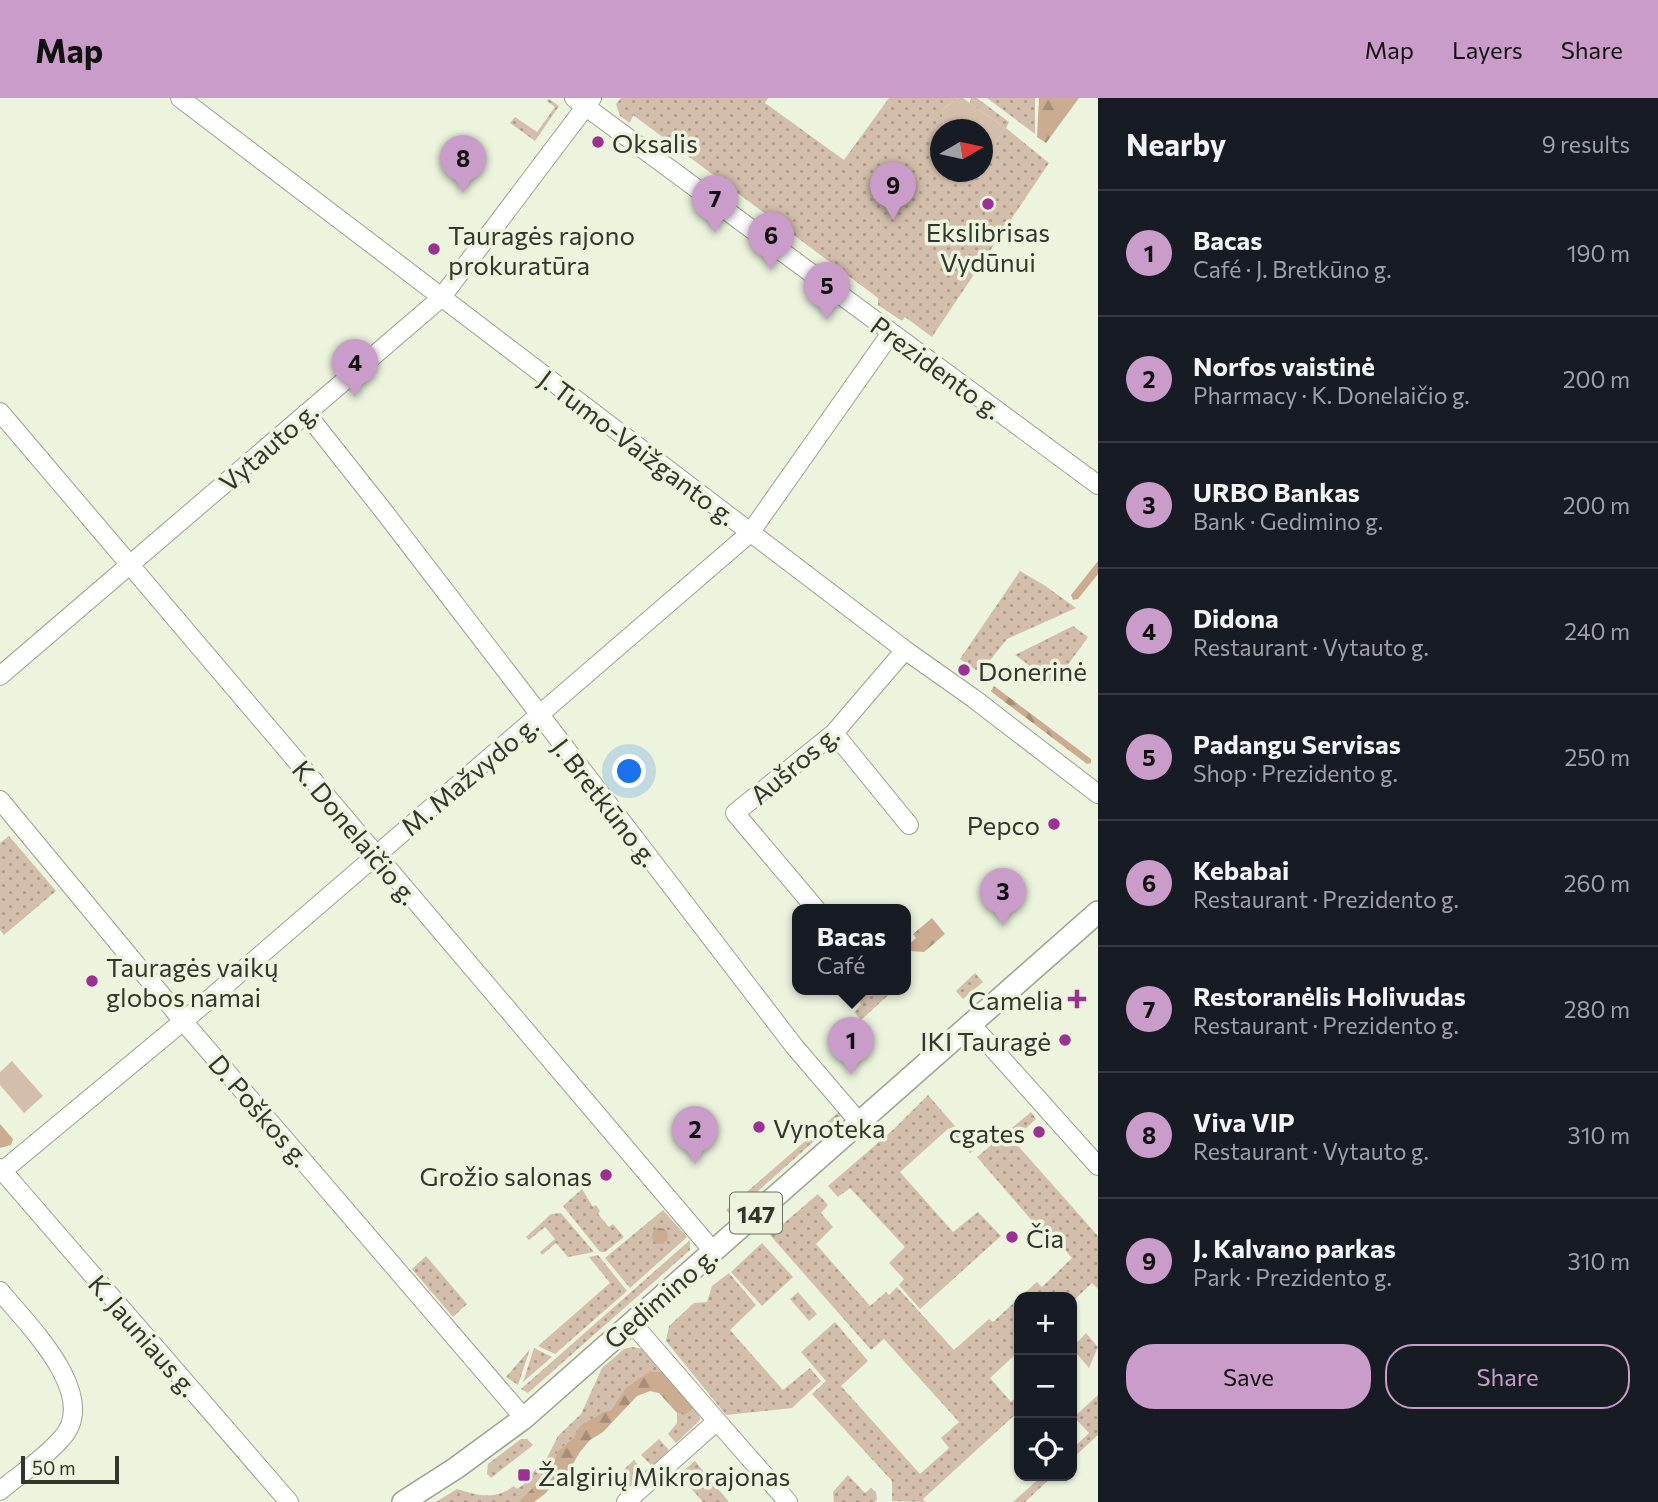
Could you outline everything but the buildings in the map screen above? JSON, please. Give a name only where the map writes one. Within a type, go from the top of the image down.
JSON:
[{"type":"main road","name":"Gedimino g.","points":[[403,1502],[456,1468],[524,1418],[1098,912]]},
{"type":"street","name":"J. Tumo-Vaižganto g.","points":[[180,98],[750,533],[1098,794]]},
{"type":"street","name":"Vytauto g.","points":[[0,676],[441,298],[584,101]]},
{"type":"street","name":"Prezidento g.","points":[[584,101],[891,333],[1098,485]]},
{"type":"street","name":"M. Mažvydo g.","points":[[1,1171],[183,1021],[750,533],[891,333]]},
{"type":"street","name":"K. Donelaičio g.","points":[[0,412],[713,1251]]},
{"type":"street","name":"J. Bretkūno g.","points":[[306,413],[776,1023],[859,1122]]},
{"type":"street","name":"Aušros g.","points":[[812,904],[735,813],[834,733],[905,650]]},
{"type":"street","points":[[834,733],[909,825]]},
{"type":"street","name":"D. Poškos g.","points":[[0,800],[183,1021],[524,1418]]},
{"type":"street","points":[[970,1023],[1098,1166]]},
{"type":"street","name":"K. Jauniaus g.","points":[[1,1171],[289,1502]]},
{"type":"street","points":[[0,1291],[60,1365],[72,1398],[74,1414],[63,1438],[0,1491]]},
{"type":"street","points":[[632,1323],[788,1502]]},
{"type":"street","points":[[626,1502],[717,1421]]},
{"type":"shaded area","points":[[621,98],[768,98],[765,103],[844,160],[889,98],[959,98],[942,110],[943,119],[930,119],[930,182],[993,182],[993,148],[1005,128],[970,103],[971,98],[977,98],[1009,122],[1006,128],[1049,163],[932,337],[905,317],[902,321],[878,305],[878,298],[633,115],[630,123],[620,116],[616,104]]},
{"type":"shaded area","points":[[963,98],[992,119],[943,119],[942,110]]},
{"type":"shaded area","points":[[987,98],[1035,98],[1035,134]]},
{"type":"shaded area","points":[[549,99],[559,106],[535,141],[510,123],[515,117],[537,132],[555,107],[547,101]]},
{"type":"shaded area","points":[[993,119],[1005,128],[993,148]]},
{"type":"shaded area","points":[[1020,571],[1076,608],[1007,639],[980,673],[960,659]]},
{"type":"shaded area","points":[[1073,626],[1088,637],[1054,684],[1015,655]]},
{"type":"shaded area","points":[[9,836],[56,891],[4,935],[0,930],[0,843]]},
{"type":"shaded area","points":[[975,973],[983,982],[963,999],[956,991]]},
{"type":"shaded area","points":[[858,995],[888,995],[861,1020],[854,1012],[861,1005]]},
{"type":"shaded area","points":[[12,1061],[43,1096],[24,1113],[0,1085],[0,1072]]},
{"type":"shaded area","points":[[928,1095],[975,1149],[970,1153],[949,1128],[900,1172],[953,1232],[978,1212],[1001,1236],[920,1309],[899,1285],[904,1279],[889,1263],[905,1247],[850,1188],[838,1197],[828,1186],[894,1129]]},
{"type":"shaded area","points":[[841,1110],[840,1118],[731,1215],[726,1210]]},
{"type":"shaded area","points":[[1031,1112],[1036,1119],[1013,1140],[1098,1236],[1098,1289],[1092,1283],[1077,1297],[1077,1292],[1026,1292],[1037,1282],[1042,1287],[1072,1258],[1058,1242],[1053,1245],[977,1157]]},
{"type":"shaded area","points":[[582,1189],[593,1207],[596,1205],[600,1211],[598,1214],[609,1227],[613,1224],[624,1237],[605,1252],[600,1252],[563,1206]]},
{"type":"shaded area","points":[[818,1194],[828,1205],[821,1213],[833,1227],[816,1244],[870,1306],[886,1292],[889,1295],[897,1287],[954,1350],[989,1319],[993,1322],[1014,1303],[1014,1356],[990,1378],[1011,1402],[1014,1399],[1014,1416],[923,1499],[925,1502],[892,1501],[892,1481],[812,1394],[826,1381],[801,1352],[835,1322],[868,1361],[841,1386],[920,1474],[949,1448],[941,1438],[959,1422],[884,1339],[871,1350],[770,1235]]},
{"type":"shaded area","points":[[663,1210],[687,1237],[630,1288],[605,1258]]},
{"type":"shaded area","points":[[561,1213],[594,1252],[568,1257],[556,1243],[542,1255],[540,1252],[555,1239],[545,1227],[529,1240],[526,1237],[551,1214]]},
{"type":"shaded area","points":[[690,1240],[690,1250],[528,1393],[521,1389]]},
{"type":"shaded area","points":[[762,1243],[793,1277],[762,1306],[731,1272]]},
{"type":"shaded area","points":[[598,1255],[627,1291],[555,1354],[538,1346],[610,1283],[589,1257]]},
{"type":"shaded area","points":[[426,1256],[467,1304],[453,1317],[412,1269]]},
{"type":"shaded area","points":[[729,1273],[756,1305],[730,1330],[783,1390],[810,1368],[821,1381],[792,1408],[726,1415],[666,1341],[669,1326],[694,1303],[707,1302],[712,1286]]},
{"type":"shaded area","points":[[798,1292],[817,1314],[809,1321],[790,1299]]},
{"type":"shaded area","points":[[1086,1333],[1098,1347],[1089,1368],[1077,1354],[1077,1343]]},
{"type":"shaded area","points":[[534,1348],[552,1357],[523,1382]]},
{"type":"shaded area","points":[[530,1349],[518,1385],[506,1377]]},
{"type":"shaded area","points":[[624,1349],[643,1349],[663,1372],[650,1371],[620,1397],[611,1410],[581,1426],[574,1437],[558,1451],[553,1464],[540,1481],[518,1502],[436,1502],[457,1489],[480,1495],[493,1495],[514,1486],[517,1489],[531,1479],[530,1475],[546,1460],[558,1436],[581,1414],[602,1368]]},
{"type":"shaded area","points":[[1098,1395],[1098,1435],[1077,1454],[1077,1444],[1089,1433],[1077,1420],[1077,1414]]},
{"type":"shaded area","points":[[694,1408],[700,1420],[676,1443],[668,1434],[677,1423],[677,1413],[685,1415]]},
{"type":"shaded area","points":[[521,1439],[527,1439],[533,1445],[491,1478],[487,1474],[488,1464]]},
{"type":"shaded area","points":[[659,1439],[669,1450],[652,1466],[641,1455]]},
{"type":"shaded area","points":[[634,1460],[644,1472],[627,1487],[617,1476]]},
{"type":"shaded area","points":[[695,1461],[729,1502],[703,1502],[683,1479],[677,1484],[673,1479]]},
{"type":"shaded area","points":[[848,1475],[865,1493],[871,1488],[876,1492],[877,1500],[834,1502],[833,1492]]},
{"type":"shaded area","points":[[1036,1481],[1048,1481],[1025,1502],[1013,1502]]},
{"type":"green space","points":[[1039,98],[1079,98],[1046,143],[1037,137]]},
{"type":"green space","points":[[1098,561],[1098,574],[1078,599],[1073,600],[1071,595]]},
{"type":"green space","points":[[994,686],[1091,759],[1091,763],[1087,764],[993,693],[991,691]]},
{"type":"green space","points":[[932,918],[945,934],[924,952],[911,951],[911,942],[916,938],[913,934]]},
{"type":"green space","points":[[0,1124],[13,1139],[11,1145],[0,1148]]},
{"type":"green space","points":[[660,1228],[666,1230],[666,1242],[660,1244],[654,1242],[652,1236],[654,1230]]},
{"type":"green space","points":[[650,1371],[663,1372],[694,1408],[685,1415],[677,1413],[659,1393],[650,1391],[637,1396],[603,1432],[590,1440],[568,1472],[560,1475],[546,1493],[534,1502],[518,1502],[540,1481],[553,1464],[558,1451],[574,1437],[580,1426],[611,1410],[626,1388]]},
{"type":"place","name":"Oksalis","points":[[598,142]]},
{"type":"place","name":"Viva VIP","points":[[463,193]]},
{"type":"place","name":"Ekslibrisas Vydūnui","points":[[988,204]]},
{"type":"place","name":"J. Kalvano parkas","points":[[893,220]]},
{"type":"place","name":"Restoranėlis Holivudas","points":[[715,233]]},
{"type":"place","name":"Tauragės rajono prokuratūra","points":[[434,249]]},
{"type":"place","name":"Kebabai","points":[[771,270]]},
{"type":"place","name":"Padangu Servisas","points":[[827,320]]},
{"type":"place","name":"Didona","points":[[355,397]]},
{"type":"place","name":"Donerinė","points":[[964,670]]},
{"type":"place","name":"Pepco","points":[[1054,824]]},
{"type":"place","name":"URBO Bankas","points":[[1003,926]]},
{"type":"place","name":"Tauragės vaikų globos namai","points":[[92,981]]},
{"type":"place","name":"Camelia","points":[[1077,999]]},
{"type":"place","name":"IKI Tauragė","points":[[1065,1040]]},
{"type":"place","name":"Bacas","points":[[851,1075]]},
{"type":"place","name":"Vynoteka","points":[[759,1127]]},
{"type":"place","name":"cgates","points":[[1039,1132]]},
{"type":"place","name":"Norfos vaistinė","points":[[695,1164]]},
{"type":"place","name":"Grožio salonas","points":[[606,1175]]},
{"type":"place","name":"Čia","points":[[1012,1237]]},
{"type":"place","name":"Žalgirių Mikrorajonas","points":[[524,1475]]}]
